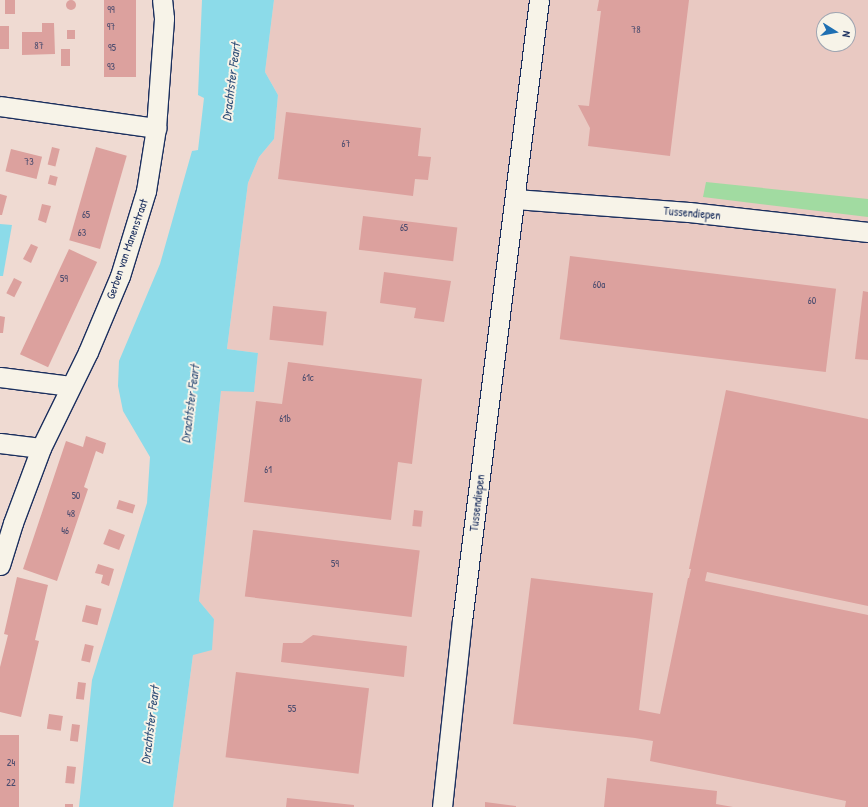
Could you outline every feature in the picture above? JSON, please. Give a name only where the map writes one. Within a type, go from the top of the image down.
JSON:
[{"type":"street","name":"Gerben van Manenstraat","points":[[0,565],[13,523],[41,448],[70,386],[88,352],[120,276],[146,191],[156,128],[164,18],[162,0]]},
{"type":"street","name":"Tussendiepen","points":[[442,807],[462,621],[539,0]]},
{"type":"street","points":[[0,106],[156,128]]},
{"type":"street","name":"Tussendiepen","points":[[515,199],[690,212],[868,232]]},
{"type":"street","points":[[0,377],[70,386]]},
{"type":"street","points":[[0,443],[41,448]]},
{"type":"shaded area","points":[[274,0],[868,0],[868,807],[173,807],[193,655],[214,619],[199,601],[221,391],[254,391],[258,353],[227,349],[248,183],[259,157],[274,139],[278,95],[265,72]]},
{"type":"green space","points":[[706,182],[868,199],[868,217],[703,197]]},
{"type":"water","name":"Drachtster Feart","points":[[202,0],[274,0],[265,72],[278,95],[274,139],[259,157],[248,183],[227,349],[258,353],[254,392],[221,391],[199,601],[214,619],[212,650],[193,655],[173,807],[79,807],[92,680],[147,503],[150,457],[123,411],[118,386],[119,361],[160,264],[192,151],[198,150],[204,98],[198,95]]},
{"type":"water","points":[[0,224],[12,225],[3,276],[0,276]]},
{"type":"building","points":[[5,0],[15,0],[15,14],[5,14]]},
{"type":"building","points":[[69,0],[73,0],[75,1],[75,9],[69,10],[66,7],[66,3]]},
{"type":"building","points":[[104,0],[136,0],[136,77],[104,77]]},
{"type":"building","points":[[599,0],[689,0],[670,156],[588,146],[590,128],[578,105],[589,106],[601,11],[597,11]]},
{"type":"building","points":[[42,23],[54,23],[55,54],[22,55],[22,32],[42,32]]},
{"type":"building","points":[[0,26],[9,26],[9,49],[0,49]]},
{"type":"building","points":[[67,30],[75,30],[75,39],[67,39]]},
{"type":"building","points":[[61,49],[70,49],[70,66],[61,66]]},
{"type":"building","points":[[286,112],[421,128],[418,156],[431,157],[428,180],[415,179],[413,196],[278,179]]},
{"type":"building","points":[[52,147],[60,149],[55,166],[48,164]]},
{"type":"building","points":[[96,147],[127,156],[100,249],[69,240]]},
{"type":"building","points":[[11,149],[42,157],[36,179],[5,171]]},
{"type":"building","points":[[50,175],[58,177],[56,186],[48,184]]},
{"type":"building","points":[[0,194],[7,196],[2,215],[0,215]]},
{"type":"building","points":[[42,204],[51,206],[46,223],[38,220]]},
{"type":"building","points":[[363,216],[457,228],[453,261],[359,250]]},
{"type":"building","points":[[31,244],[38,247],[31,263],[23,259]]},
{"type":"building","points":[[69,249],[97,262],[48,367],[20,354]]},
{"type":"building","points":[[570,256],[836,289],[826,372],[560,339]]},
{"type":"building","points":[[384,272],[451,281],[444,322],[414,318],[416,308],[380,303]]},
{"type":"building","points":[[14,278],[22,282],[14,297],[6,293]]},
{"type":"building","points":[[863,291],[868,292],[868,360],[855,359]]},
{"type":"building","points":[[273,306],[327,312],[323,345],[269,340]]},
{"type":"building","points":[[0,316],[5,317],[3,333],[0,333]]},
{"type":"building","points":[[288,362],[422,379],[412,464],[398,462],[391,520],[244,502],[256,401],[282,404]]},
{"type":"building","points":[[726,390],[868,419],[868,606],[707,572],[705,581],[868,615],[868,807],[845,807],[846,801],[650,761],[653,741],[513,724],[531,578],[653,593],[639,710],[660,714],[691,569],[689,569]]},
{"type":"building","points":[[86,436],[106,443],[103,454],[96,451],[84,487],[88,489],[57,581],[23,569],[66,441],[83,447]]},
{"type":"building","points":[[119,500],[135,505],[133,514],[116,509]]},
{"type":"building","points":[[414,510],[423,511],[421,527],[412,526]]},
{"type":"building","points":[[109,529],[125,535],[119,550],[103,544]]},
{"type":"building","points":[[253,530],[420,550],[412,617],[245,597]]},
{"type":"building","points":[[98,564],[114,569],[109,586],[101,583],[103,575],[95,573]]},
{"type":"building","points":[[17,577],[48,585],[35,640],[39,641],[21,717],[0,712],[0,667],[8,635],[4,634]]},
{"type":"building","points":[[86,605],[102,609],[97,625],[82,621]]},
{"type":"building","points":[[313,635],[407,646],[404,677],[281,662],[283,643],[302,643]]},
{"type":"building","points":[[85,644],[94,646],[90,663],[81,661]]},
{"type":"building","points":[[236,672],[369,688],[359,774],[226,757]]},
{"type":"building","points":[[78,682],[86,683],[84,700],[76,699]]},
{"type":"building","points":[[49,714],[63,716],[61,731],[47,729]]},
{"type":"building","points":[[72,724],[80,725],[78,742],[70,741]]},
{"type":"building","points":[[0,735],[19,735],[19,807],[0,807]]},
{"type":"building","points":[[67,766],[76,767],[74,784],[65,783]]},
{"type":"building","points":[[607,778],[717,791],[716,804],[733,807],[604,807]]},
{"type":"building","points":[[287,798],[354,805],[354,807],[286,807]]},
{"type":"building","points":[[485,802],[516,806],[516,807],[485,807]]},
{"type":"building","points":[[65,804],[73,804],[73,807],[65,807]]}]
